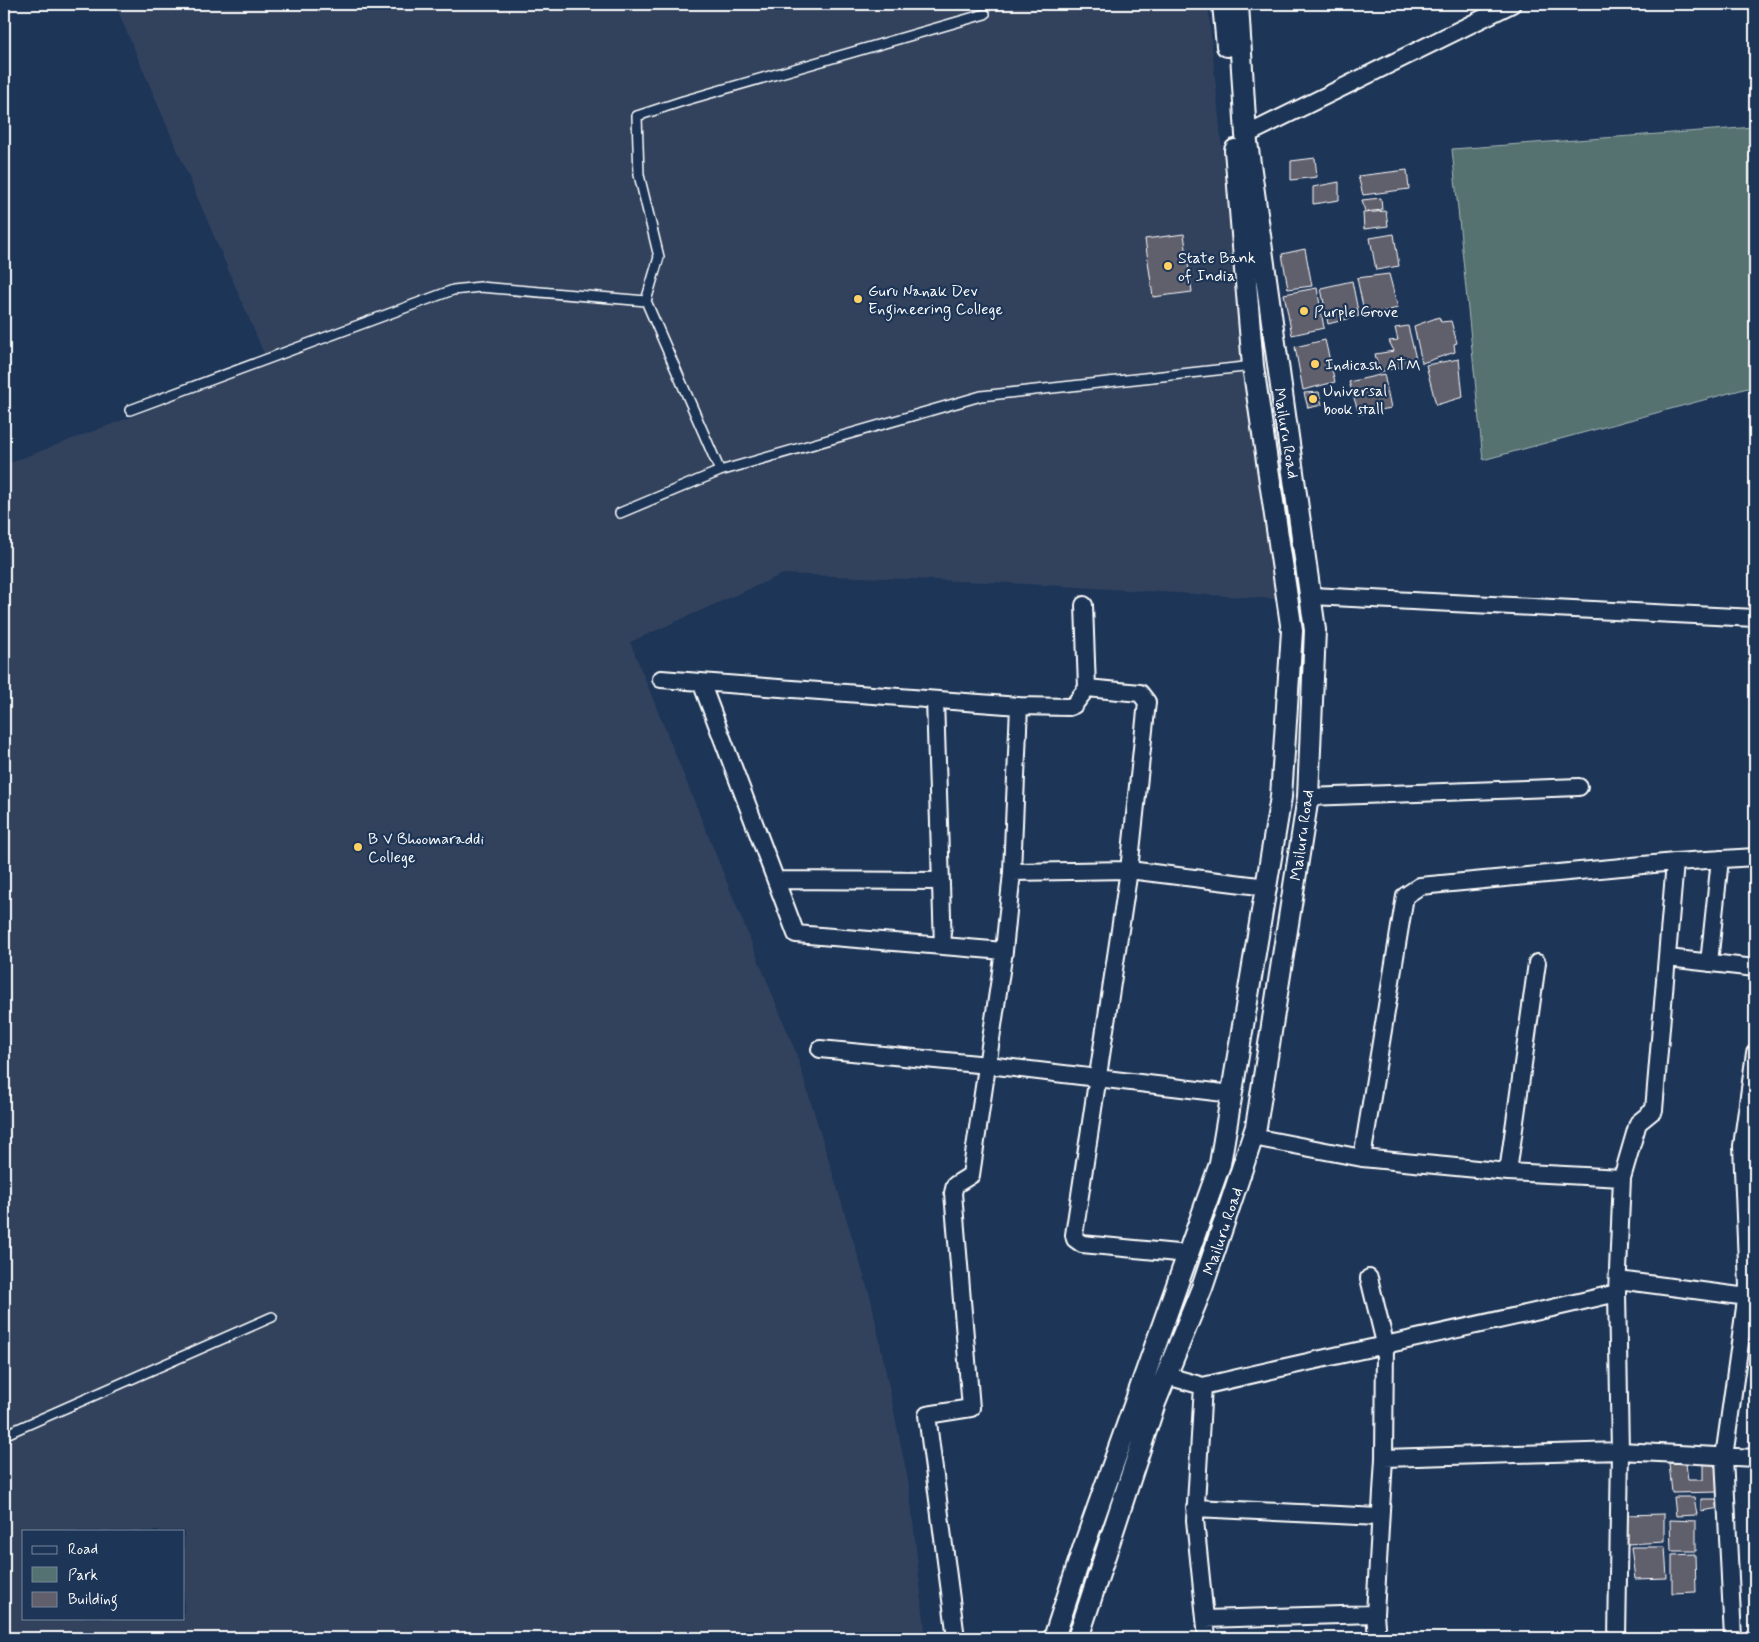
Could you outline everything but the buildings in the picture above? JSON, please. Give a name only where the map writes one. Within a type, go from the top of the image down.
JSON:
[{"type":"street","points":[[1054,1638],[1084,1546],[1220,1164],[1267,887],[1283,773],[1292,631],[1253,366],[1223,4]]},
{"type":"street","name":"Mailuru Road","points":[[1078,1638],[1145,1432],[1202,1288],[1253,1137],[1308,797],[1315,667],[1315,630],[1312,596],[1276,362],[1246,135],[1238,4]]},
{"type":"street","points":[[1246,135],[1512,4]]},
{"type":"street","points":[[1253,366],[1276,362]]},
{"type":"street","points":[[1312,596],[1755,618]]},
{"type":"street","points":[[661,679],[1019,706],[1069,707],[1074,705],[1087,688],[1084,605]]},
{"type":"street","points":[[701,682],[796,934],[1004,952]]},
{"type":"street","points":[[1087,688],[1140,693],[1147,702],[1129,870],[1096,1078],[1075,1239],[1082,1244],[1188,1254]]},
{"type":"street","points":[[936,700],[943,946]]},
{"type":"street","points":[[956,1638],[927,1415],[971,1408],[953,1193],[955,1185],[971,1175],[1004,952],[1012,872],[1019,706]]},
{"type":"street","points":[[1308,797],[1579,787]]},
{"type":"street","points":[[1362,1158],[1406,896],[1420,886],[1675,862],[1755,857]]},
{"type":"street","points":[[1709,963],[1720,859]]},
{"type":"street","points":[[1617,1638],[1620,1451],[1618,1286],[1622,1178],[1638,1123],[1654,1110],[1675,862]]},
{"type":"street","points":[[1012,872],[1129,870],[1267,887]]},
{"type":"street","points":[[776,880],[941,881]]},
{"type":"street","points":[[1668,958],[1755,968]]},
{"type":"street","points":[[1508,1172],[1538,963]]},
{"type":"street","points":[[820,1049],[988,1065],[1232,1094]]},
{"type":"street","points":[[1733,1638],[1724,1457],[1751,1297],[1748,1286],[1742,1146],[1755,1053]]},
{"type":"street","points":[[1253,1137],[1362,1158],[1508,1172],[1622,1178]]},
{"type":"street","points":[[1369,1278],[1385,1343],[1384,1458],[1379,1517],[1375,1614],[1377,1638]]},
{"type":"street","points":[[1167,1376],[1203,1386],[1385,1343],[1491,1323],[1618,1286],[1751,1297]]},
{"type":"street","points":[[1203,1386],[1195,1520],[1207,1638]]},
{"type":"street","points":[[1384,1458],[1620,1451],[1755,1458]]},
{"type":"street","points":[[1195,1508],[1379,1517]]},
{"type":"street","points":[[1205,1618],[1375,1614]]},
{"type":"lane","points":[[720,471],[646,301],[659,257],[639,175],[637,116],[683,100],[985,14]]},
{"type":"lane","points":[[130,410],[452,290],[480,287],[646,301]]},
{"type":"lane","points":[[620,513],[720,471],[981,396],[1253,366]]},
{"type":"lane","points":[[4,1435],[272,1316]]},
{"type":"shaded area","name":"B V Bhoomaraddi College","points":[[115,4],[1208,4],[1239,324],[1277,599],[1010,583],[783,574],[630,642],[796,1053],[871,1299],[909,1485],[926,1638],[4,1638],[4,465],[146,411],[265,356]]},
{"type":"green space","points":[[1755,127],[1755,386],[1483,460],[1452,149]]},
{"type":"place","name":"State Bank of India","points":[[1168,266]]},
{"type":"place","name":"Guru Nanak Dev Engineering College","points":[[858,299]]},
{"type":"place","name":"Purple Grove","points":[[1304,311]]},
{"type":"place","name":"Indicash ATM","points":[[1315,364]]},
{"type":"place","name":"Universal book stall","points":[[1313,399]]},
{"type":"place","name":"B V Bhoomaraddi College","points":[[358,847]]}]
